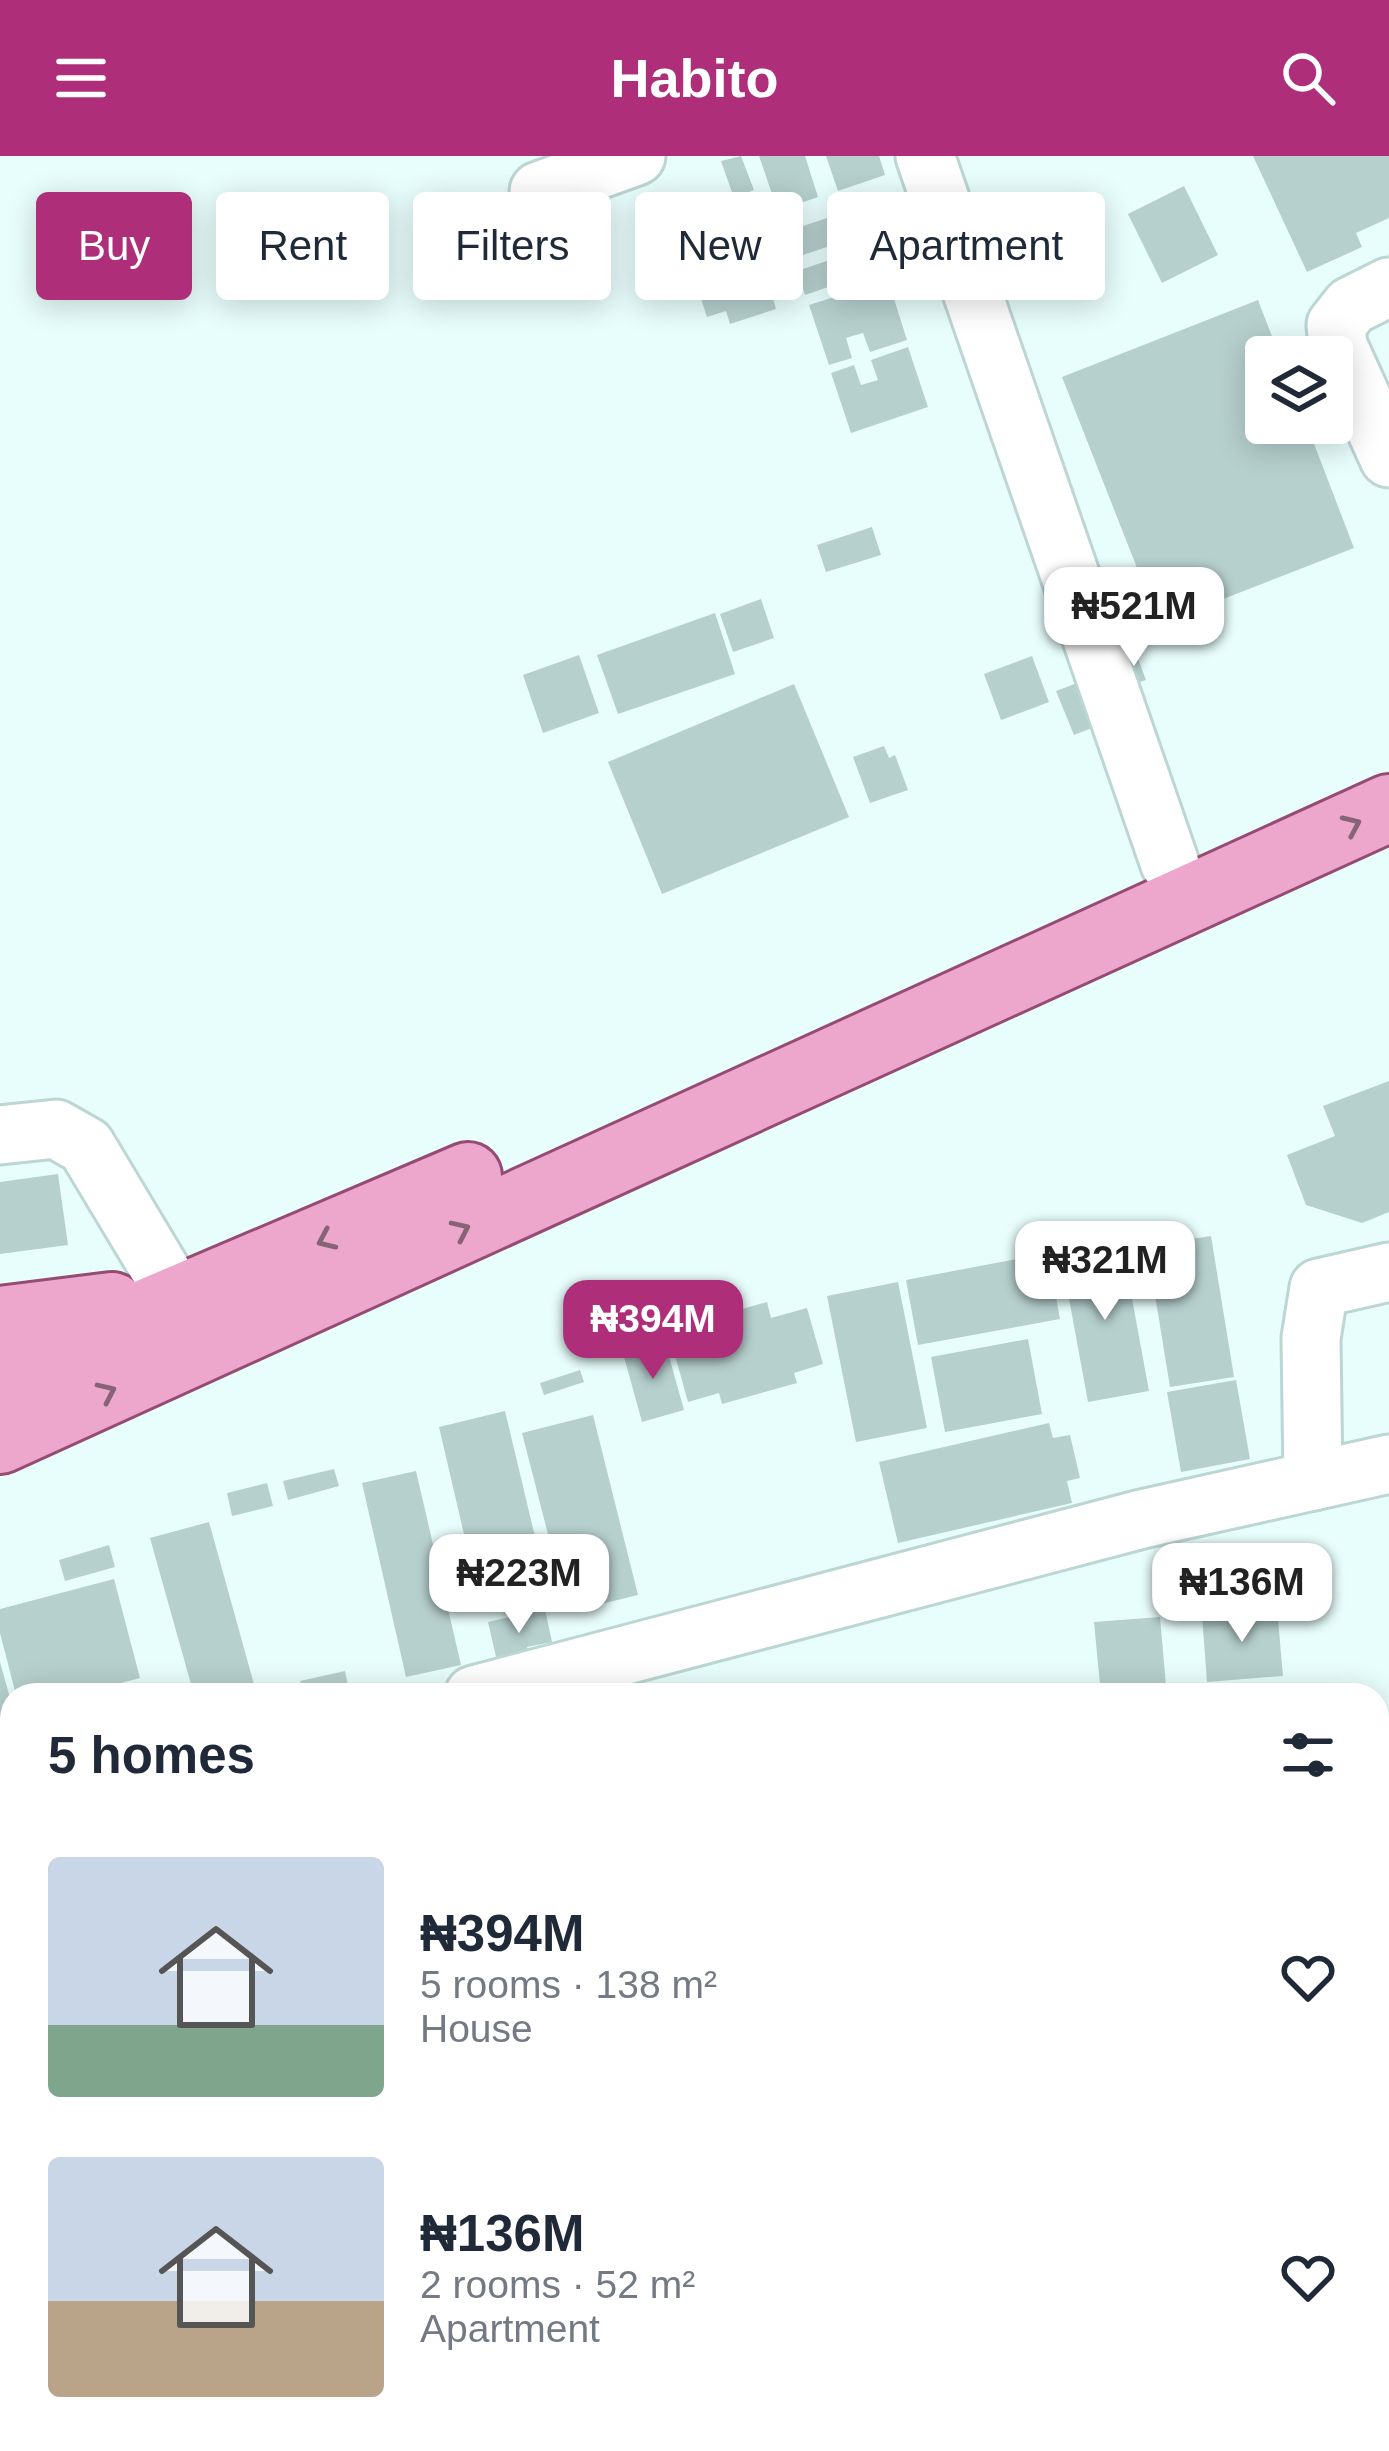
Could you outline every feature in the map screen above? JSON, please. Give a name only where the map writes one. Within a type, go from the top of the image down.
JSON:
[{"type":"main road","points":[[0,1376],[266,1266],[1171,864],[1389,758]]},
{"type":"main road","points":[[0,1440],[1389,808]]},
{"type":"main road","points":[[0,1320],[125,1305],[266,1266]]},
{"type":"street","points":[[539,191],[636,156]]},
{"type":"street","points":[[925,156],[1171,864]]},
{"type":"street","points":[[1389,287],[1351,306],[1336,325],[1337,346],[1389,458]]},
{"type":"street","points":[[0,1135],[56,1129],[86,1146],[173,1291]]},
{"type":"street","points":[[1313,1481],[1311,1338],[1319,1288],[1389,1272]]},
{"type":"street","points":[[520,1683],[1142,1519],[1389,1464]]},
{"type":"building","points":[[741,156],[754,190],[732,192],[721,161]]},
{"type":"building","points":[[759,156],[805,156],[818,197],[803,202],[803,192],[771,192]]},
{"type":"building","points":[[826,156],[879,156],[885,175],[838,191]]},
{"type":"building","points":[[1253,156],[1389,156],[1389,218],[1356,233],[1362,247],[1307,272]]},
{"type":"building","points":[[1184,186],[1218,255],[1162,283],[1128,214]]},
{"type":"building","points":[[827,218],[827,247],[803,255],[803,226]]},
{"type":"building","points":[[827,261],[827,287],[805,295],[803,269]]},
{"type":"building","points":[[827,299],[894,300],[907,340],[870,352],[863,333],[846,338],[852,358],[829,365],[809,305]]},
{"type":"building","points":[[701,300],[773,300],[776,309],[730,324],[726,311],[707,317]]},
{"type":"building","points":[[1258,300],[1272,336],[1245,336],[1245,444],[1314,444],[1354,548],[1159,624],[1062,377]]},
{"type":"building","points":[[908,347],[928,407],[851,433],[831,373],[854,365],[861,385],[878,380],[871,360]]},
{"type":"building","points":[[872,527],[881,555],[826,572],[817,545]]},
{"type":"building","points":[[761,599],[774,638],[733,652],[720,614]]},
{"type":"building","points":[[715,613],[735,674],[618,714],[597,655]]},
{"type":"building","points":[[1136,653],[1146,680],[1131,685],[1121,659]]},
{"type":"building","points":[[579,655],[599,713],[543,733],[523,675]]},
{"type":"building","points":[[1032,656],[1049,702],[1001,720],[984,674]]},
{"type":"building","points":[[1085,680],[1102,724],[1074,735],[1056,691]]},
{"type":"building","points":[[794,684],[849,817],[662,894],[608,762]]},
{"type":"building","points":[[884,746],[889,758],[895,755],[908,790],[870,803],[853,757]]},
{"type":"building","points":[[1389,1081],[1389,1212],[1362,1223],[1306,1205],[1287,1155],[1335,1136],[1323,1106]]},
{"type":"building","points":[[58,1174],[68,1245],[0,1254],[0,1182]]},
{"type":"building","points":[[1211,1236],[1234,1377],[1170,1387],[1147,1246]]},
{"type":"building","points":[[1122,1244],[1149,1391],[1088,1402],[1061,1255]]},
{"type":"building","points":[[1048,1253],[1060,1319],[918,1345],[906,1280]]},
{"type":"building","points":[[898,1282],[927,1428],[856,1442],[827,1296]]},
{"type":"building","points":[[767,1302],[771,1318],[807,1308],[823,1364],[794,1373],[797,1383],[722,1404],[719,1393],[688,1402],[671,1341],[711,1329],[708,1319]]},
{"type":"building","points":[[1028,1339],[1042,1414],[945,1432],[931,1357]]},
{"type":"building","points":[[665,1342],[684,1410],[642,1422],[623,1353]]},
{"type":"building","points":[[580,1370],[584,1382],[544,1395],[540,1383]]},
{"type":"building","points":[[1236,1380],[1250,1459],[1181,1472],[1167,1392]]},
{"type":"building","points":[[505,1411],[547,1587],[480,1603],[439,1427]]},
{"type":"building","points":[[593,1415],[638,1595],[568,1612],[522,1433]]},
{"type":"building","points":[[1049,1423],[1053,1438],[1070,1435],[1080,1478],[1067,1481],[1072,1503],[898,1543],[879,1462]]},
{"type":"building","points":[[334,1469],[339,1486],[288,1500],[283,1481]]},
{"type":"building","points":[[416,1471],[461,1665],[406,1677],[362,1483]]},
{"type":"building","points":[[267,1483],[273,1506],[232,1516],[227,1493]]},
{"type":"building","points":[[209,1522],[254,1683],[191,1683],[150,1538]]},
{"type":"building","points":[[109,1545],[115,1567],[65,1581],[59,1560]]},
{"type":"building","points":[[1274,1552],[1278,1605],[1207,1609],[1204,1557]]},
{"type":"building","points":[[114,1579],[140,1678],[121,1683],[13,1683],[0,1633],[0,1609]]},
{"type":"building","points":[[1277,1608],[1283,1676],[1207,1682],[1202,1615]]},
{"type":"building","points":[[545,1609],[552,1642],[527,1647],[531,1662],[497,1661],[488,1622]]},
{"type":"building","points":[[1160,1617],[1166,1683],[1100,1683],[1094,1622]]},
{"type":"building","points":[[345,1671],[348,1683],[301,1683]]}]
